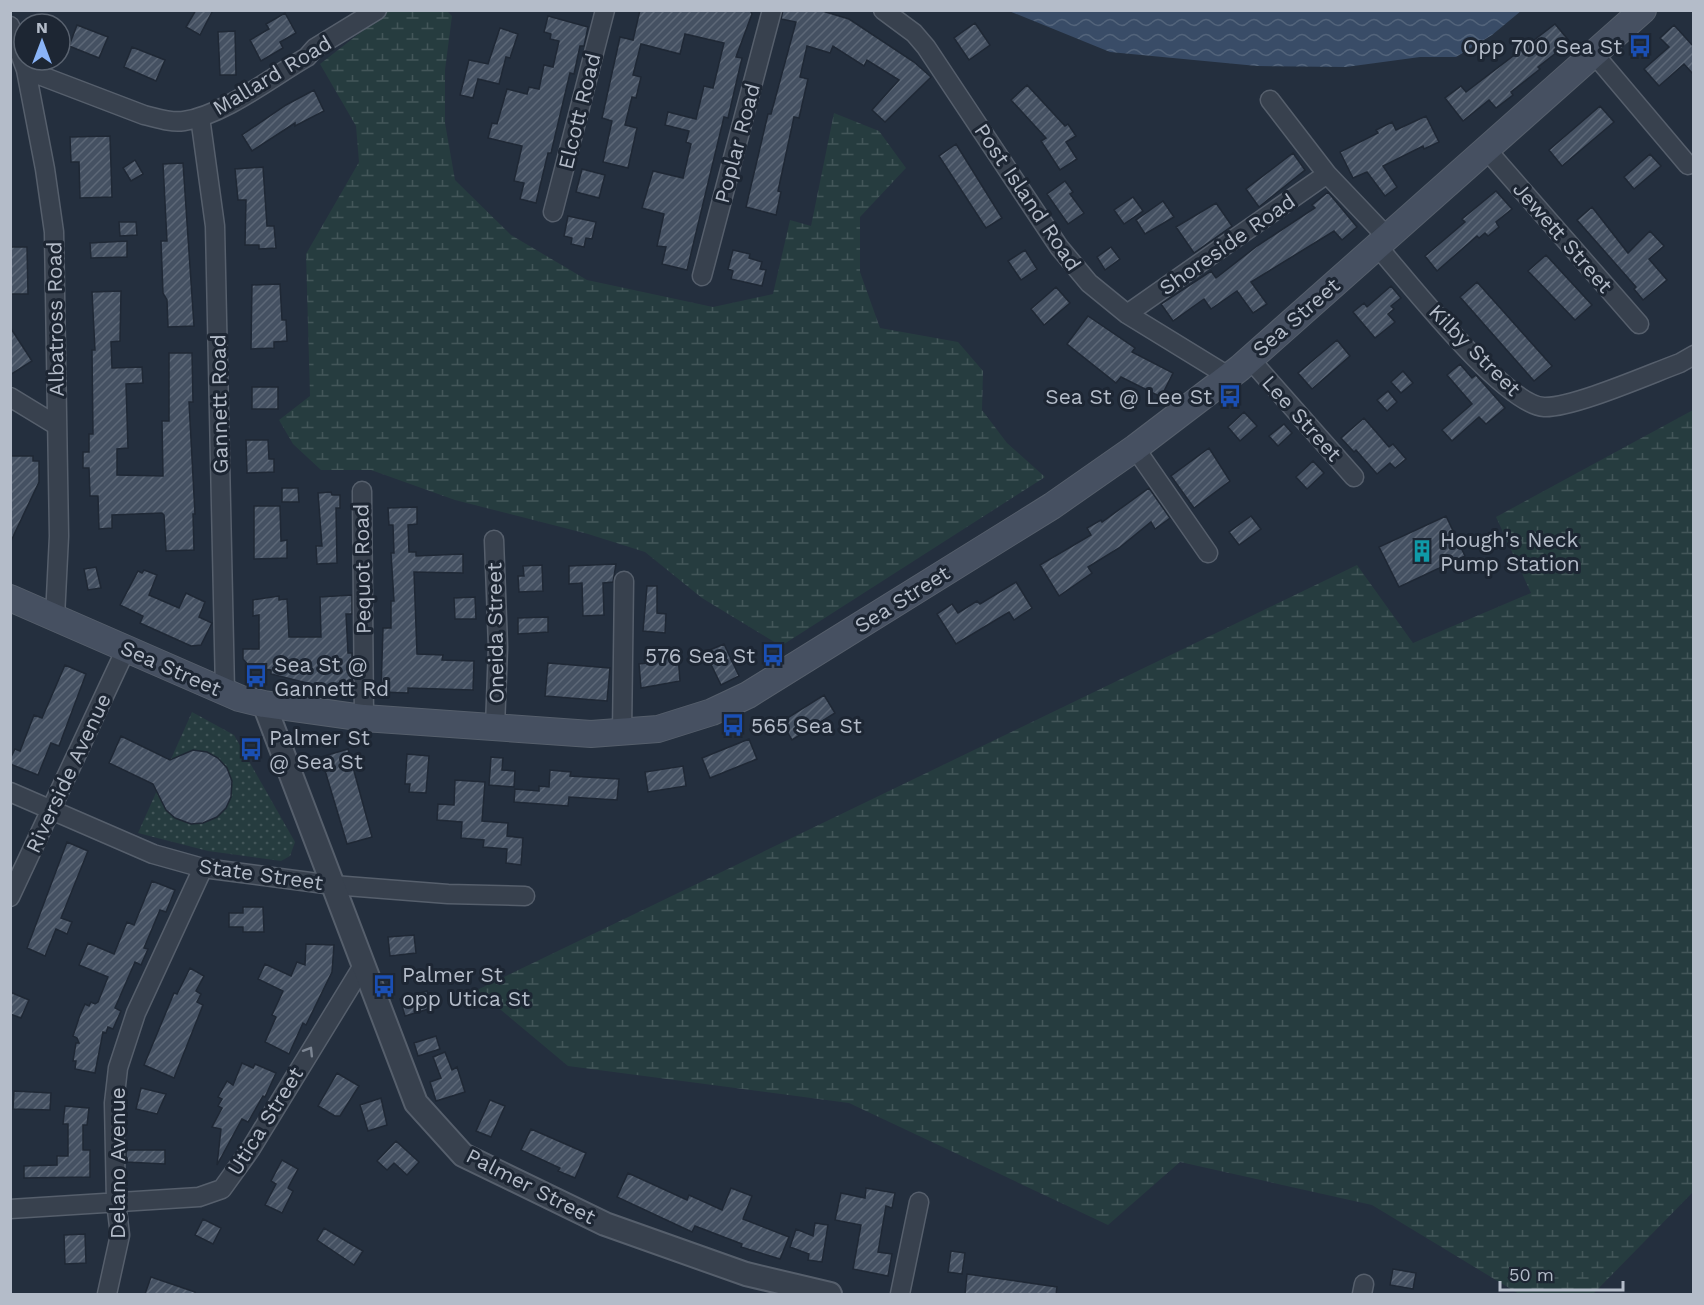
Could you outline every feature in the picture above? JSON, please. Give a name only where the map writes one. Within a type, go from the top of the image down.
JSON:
[{"type":"main road","name":"Sea Street","points":[[10,598],[225,691],[264,704],[364,718],[581,734],[658,729],[688,721],[748,695],[1052,507],[1135,448],[1249,358],[1595,55],[1643,10]]},
{"type":"street","name":"Mallard Road","points":[[44,72],[164,120],[184,121],[200,117],[224,106],[307,57],[315,48],[377,10]]},
{"type":"street","name":"Elcott Road","points":[[553,212],[605,10]]},
{"type":"street","name":"Poplar Road","points":[[702,276],[772,10]]},
{"type":"street","name":"Post Island Road","points":[[883,10],[914,33],[938,62],[1059,247],[1089,284],[1128,314],[1228,376]]},
{"type":"street","points":[[1595,55],[1689,165]]},
{"type":"street","name":"Albatross Road","points":[[21,72],[45,169],[54,232],[59,536],[55,617]]},
{"type":"street","points":[[1270,100],[1382,242]]},
{"type":"street","name":"Gannett Road","points":[[200,117],[215,226],[225,691]]},
{"type":"street","name":"Jewett Street","points":[[1486,150],[1639,324]]},
{"type":"street","name":"Shoreside Road","points":[[1128,314],[1327,174]]},
{"type":"street","name":"Kilby Street","points":[[1382,242],[1492,374],[1530,404],[1555,406],[1575,401],[1670,367],[1694,355]]},
{"type":"street","name":"Lee Street","points":[[1249,358],[1354,477]]},
{"type":"street","points":[[10,397],[56,425]]},
{"type":"street","points":[[1135,448],[1208,553]]},
{"type":"street","name":"Pequot Road","points":[[362,491],[364,718]]},
{"type":"street","name":"Oneida Street","points":[[494,540],[498,647],[495,727]]},
{"type":"street","points":[[622,733],[624,581]]},
{"type":"street","name":"Riverside Avenue","points":[[10,897],[126,649]]},
{"type":"street","name":"Palmer Street","points":[[264,704],[416,1103],[463,1155],[605,1224],[797,1291],[830,1294]]},
{"type":"street","name":"State Street","points":[[10,792],[153,854],[203,868],[333,885],[448,894],[525,896]]},
{"type":"street","name":"Delano Avenue","points":[[107,1294],[120,1235],[116,1202],[114,1103],[118,1068],[136,1013],[203,868]]},
{"type":"street","name":"Utica Street","points":[[10,1209],[199,1197],[222,1189],[250,1150],[364,964]]},
{"type":"street","points":[[900,1294],[919,1202]]},
{"type":"green space","points":[[388,11],[447,11],[452,16],[445,70],[445,123],[455,180],[511,235],[587,280],[713,307],[773,294],[790,220],[811,226],[834,113],[879,131],[906,168],[860,217],[860,272],[880,328],[958,342],[983,371],[982,410],[1007,443],[1045,477],[781,646],[702,598],[645,552],[588,534],[455,500],[371,470],[321,470],[293,444],[279,420],[310,396],[306,254],[359,162],[356,126],[320,64]]},
{"type":"green space","points":[[1693,410],[1693,1192],[1593,1294],[1519,1294],[1372,1205],[1180,1162],[1108,1225],[849,1103],[568,1066],[477,990],[1357,565],[1413,643],[1531,593],[1496,517]]},
{"type":"green space","points":[[192,712],[234,735],[295,842],[290,856],[281,861],[208,851],[138,833]]},
{"type":"water","points":[[1521,10],[1492,35],[1456,57],[1420,57],[1346,67],[1257,66],[1110,52],[1009,11]]},
{"type":"building","points":[[196,10],[213,10],[200,35],[186,27]]},
{"type":"building","points":[[640,10],[750,10],[752,14],[736,57],[742,58],[728,118],[724,117],[687,270],[662,264],[666,247],[657,246],[664,214],[642,208],[653,171],[683,178],[691,144],[686,142],[689,131],[665,125],[668,112],[696,119],[704,86],[713,88],[724,43],[685,34],[680,54],[641,44],[633,75],[641,77],[636,98],[632,97],[625,125],[637,128],[628,168],[603,162],[612,121],[602,118],[620,37],[633,40]]},
{"type":"building","points":[[783,10],[819,10],[849,19],[914,62],[931,77],[885,122],[872,110],[899,80],[867,60],[864,66],[833,46],[830,53],[807,46],[800,77],[808,79],[799,118],[794,117],[778,191],[781,192],[776,215],[746,207],[768,114],[771,114],[796,22],[781,19]]},
{"type":"building","points":[[285,13],[296,33],[280,42],[283,48],[261,61],[250,40],[269,29],[266,24]]},
{"type":"building","points":[[548,16],[588,27],[584,46],[580,46],[574,74],[570,73],[551,153],[548,153],[536,203],[520,199],[524,183],[514,181],[522,146],[488,138],[492,123],[497,124],[507,89],[527,94],[529,87],[539,89],[544,65],[553,67],[559,41],[550,39],[551,34],[544,32]]},
{"type":"building","points":[[975,23],[990,45],[969,60],[954,38]]},
{"type":"building","points":[[1555,24],[1570,42],[1538,67],[1540,69],[1511,92],[1513,95],[1496,108],[1489,100],[1463,121],[1445,98],[1461,86],[1466,92]]},
{"type":"building","points":[[77,25],[108,37],[99,58],[72,47],[72,38]]},
{"type":"building","points":[[1674,25],[1694,47],[1694,75],[1684,64],[1659,86],[1644,69],[1669,47],[1660,38]]},
{"type":"building","points":[[500,28],[518,34],[510,58],[506,57],[499,84],[478,79],[473,98],[460,95],[469,60],[488,64]]},
{"type":"building","points":[[235,31],[236,75],[220,75],[218,32]]},
{"type":"building","points":[[132,47],[165,60],[156,81],[124,67]]},
{"type":"building","points":[[1027,85],[1065,126],[1068,124],[1076,136],[1066,142],[1077,159],[1060,170],[1041,141],[1046,138],[1011,100]]},
{"type":"building","points":[[314,90],[324,111],[295,126],[295,123],[252,151],[242,135],[286,105]]},
{"type":"building","points":[[1600,106],[1614,122],[1562,166],[1549,150]]},
{"type":"building","points":[[1426,116],[1439,142],[1424,149],[1423,146],[1383,166],[1397,187],[1385,196],[1367,172],[1353,178],[1340,152],[1378,133],[1376,130],[1392,122],[1396,130]]},
{"type":"building","points":[[110,136],[112,197],[80,198],[79,162],[71,162],[70,137]]},
{"type":"building","points":[[956,144],[1002,218],[986,228],[939,156]]},
{"type":"building","points":[[1293,153],[1305,170],[1259,207],[1246,189]]},
{"type":"building","points":[[1650,154],[1661,166],[1634,189],[1624,177]]},
{"type":"building","points":[[135,160],[143,174],[131,181],[123,168]]},
{"type":"building","points":[[183,163],[194,326],[168,327],[167,300],[163,293],[161,241],[167,241],[163,164]]},
{"type":"building","points":[[263,167],[267,226],[274,226],[276,248],[259,249],[259,245],[245,245],[246,200],[238,200],[235,169]]},
{"type":"building","points":[[582,169],[605,175],[599,198],[576,192]]},
{"type":"building","points":[[1065,181],[1073,192],[1070,194],[1084,213],[1068,224],[1047,194]]},
{"type":"building","points":[[1496,191],[1512,209],[1496,222],[1499,227],[1488,236],[1485,233],[1479,238],[1477,236],[1437,271],[1425,256],[1465,222],[1462,219]]},
{"type":"building","points":[[1328,192],[1357,227],[1342,240],[1334,231],[1251,282],[1267,304],[1253,313],[1237,291],[1211,309],[1204,299],[1173,321],[1161,304],[1211,271],[1216,278],[1257,246],[1315,208],[1312,205]]},
{"type":"building","points":[[1133,197],[1143,211],[1124,224],[1114,210]]},
{"type":"building","points":[[1163,201],[1174,217],[1145,234],[1136,220]]},
{"type":"building","points":[[1216,203],[1232,226],[1194,253],[1176,227]]},
{"type":"building","points":[[1592,207],[1628,253],[1650,231],[1664,246],[1649,259],[1667,280],[1643,300],[1634,289],[1636,287],[1577,220]]},
{"type":"building","points":[[568,216],[596,222],[592,239],[586,238],[584,247],[571,244],[572,238],[564,236]]},
{"type":"building","points":[[119,222],[136,222],[137,235],[120,236]]},
{"type":"building","points":[[127,241],[127,257],[91,258],[90,243]]},
{"type":"building","points":[[10,247],[27,247],[28,294],[10,294]]},
{"type":"building","points":[[1111,247],[1120,259],[1105,270],[1097,257]]},
{"type":"building","points":[[733,250],[750,254],[749,258],[762,262],[760,269],[766,270],[762,286],[731,279],[733,271],[728,269]]},
{"type":"building","points":[[1025,250],[1037,269],[1021,280],[1008,261]]},
{"type":"building","points":[[1546,255],[1592,305],[1575,320],[1528,271]]},
{"type":"building","points":[[1477,282],[1552,366],[1534,381],[1460,297]]},
{"type":"building","points":[[280,284],[282,320],[286,320],[287,341],[274,342],[274,348],[251,349],[252,285]]},
{"type":"building","points":[[1391,286],[1401,298],[1391,306],[1394,309],[1388,314],[1395,322],[1375,338],[1353,312],[1364,303],[1367,307]]},
{"type":"building","points":[[1056,287],[1070,303],[1044,325],[1031,309]]},
{"type":"building","points":[[121,291],[120,341],[111,342],[112,368],[142,367],[143,383],[126,384],[128,448],[117,449],[117,475],[163,476],[162,421],[169,421],[169,353],[192,353],[193,402],[189,402],[195,514],[193,514],[194,550],[166,551],[162,513],[112,515],[112,528],[99,529],[98,496],[90,496],[89,468],[83,468],[83,452],[89,452],[89,434],[93,434],[92,350],[95,350],[92,292]]},
{"type":"building","points":[[1088,316],[1135,348],[1132,352],[1173,373],[1161,397],[1121,377],[1116,383],[1067,344]]},
{"type":"building","points":[[10,327],[32,361],[10,375]]},
{"type":"building","points":[[1337,340],[1350,356],[1312,389],[1298,373]]},
{"type":"building","points":[[1460,364],[1472,378],[1476,375],[1505,408],[1486,424],[1479,417],[1452,441],[1442,430],[1472,404],[1447,375]]},
{"type":"building","points":[[1403,371],[1413,383],[1401,393],[1391,382]]},
{"type":"building","points":[[252,387],[278,387],[278,409],[252,409]]},
{"type":"building","points":[[1388,391],[1397,402],[1387,411],[1377,400]]},
{"type":"building","points":[[1244,412],[1257,426],[1240,441],[1228,427]]},
{"type":"building","points":[[1364,418],[1389,447],[1393,444],[1406,459],[1395,468],[1390,463],[1377,474],[1356,450],[1354,452],[1341,438]]},
{"type":"building","points":[[1284,424],[1292,433],[1278,446],[1269,436]]},
{"type":"building","points":[[246,440],[268,440],[269,459],[274,459],[274,472],[247,473]]},
{"type":"building","points":[[1209,448],[1230,481],[1194,508],[1171,476]]},
{"type":"building","points":[[10,456],[33,456],[33,461],[39,461],[39,482],[10,543]]},
{"type":"building","points":[[1313,461],[1324,473],[1307,489],[1296,477]]},
{"type":"building","points":[[282,488],[298,488],[299,502],[282,502]]},
{"type":"building","points":[[1149,488],[1170,518],[1155,529],[1151,522],[1119,548],[1088,567],[1092,573],[1059,596],[1040,565],[1091,535],[1087,528],[1101,520],[1102,522]]},
{"type":"building","points":[[331,492],[332,495],[340,495],[340,508],[336,508],[337,563],[317,564],[316,546],[322,546],[318,493]]},
{"type":"building","points":[[254,506],[280,506],[281,541],[287,540],[287,558],[254,559]]},
{"type":"building","points":[[417,507],[417,524],[408,525],[409,552],[416,552],[416,556],[463,554],[463,573],[414,572],[417,654],[443,655],[442,660],[474,661],[473,690],[408,688],[408,693],[381,692],[383,628],[391,628],[391,601],[394,601],[391,553],[394,553],[393,525],[389,525],[388,508]]},
{"type":"building","points":[[1251,516],[1261,529],[1239,545],[1229,532]]},
{"type":"building","name":"Hough's Neck Pump Station","points":[[1446,516],[1465,556],[1399,587],[1379,547]]},
{"type":"building","points":[[616,564],[613,582],[603,583],[604,615],[583,616],[582,583],[569,584],[569,566]]},
{"type":"building","points":[[542,565],[543,591],[519,592],[518,576],[524,576],[523,566]]},
{"type":"building","points":[[96,567],[101,588],[88,590],[84,569]]},
{"type":"building","points":[[144,570],[157,575],[149,595],[179,608],[186,593],[205,602],[199,617],[212,623],[201,645],[191,646],[140,623],[143,616],[120,605],[138,571],[142,573]]},
{"type":"building","points":[[1016,582],[1032,608],[1014,620],[1009,612],[956,644],[937,614],[952,604],[958,613],[977,601],[980,604]]},
{"type":"building","points":[[647,586],[657,586],[657,613],[666,614],[665,633],[643,631]]},
{"type":"building","points":[[352,595],[352,614],[346,614],[348,653],[352,653],[352,688],[331,689],[271,674],[271,670],[251,668],[243,659],[243,649],[259,649],[259,615],[253,616],[253,600],[279,596],[279,600],[287,599],[289,637],[321,637],[320,597]]},
{"type":"building","points":[[475,597],[476,619],[455,619],[454,598]]},
{"type":"building","points":[[548,617],[548,632],[518,634],[518,618]]},
{"type":"building","points":[[724,644],[739,676],[721,685],[705,652]]},
{"type":"building","points":[[678,655],[680,681],[641,688],[639,664],[664,661],[663,657]]},
{"type":"building","points":[[548,663],[610,668],[607,701],[545,696]]},
{"type":"building","points":[[65,665],[86,674],[59,746],[51,743],[38,775],[10,764],[10,759],[15,749],[20,751],[34,715],[42,718]]},
{"type":"building","points":[[824,695],[835,713],[792,740],[781,722]]},
{"type":"building","points":[[121,736],[170,760],[193,750],[207,752],[218,758],[227,768],[232,781],[231,797],[226,808],[217,817],[203,823],[191,824],[175,818],[166,810],[153,784],[109,763]]},
{"type":"building","points":[[749,739],[757,759],[710,778],[702,758]]},
{"type":"building","points":[[348,749],[372,837],[347,844],[321,757]]},
{"type":"building","points":[[407,754],[429,756],[426,793],[409,792],[410,784],[405,784]]},
{"type":"building","points":[[491,757],[503,758],[502,770],[515,771],[514,787],[489,785]]},
{"type":"building","points":[[683,766],[686,786],[648,792],[645,772]]},
{"type":"building","points":[[550,770],[571,772],[570,776],[619,779],[617,800],[569,797],[568,806],[514,802],[515,789],[539,791],[539,786],[549,787]]},
{"type":"building","points":[[455,780],[485,782],[482,821],[508,823],[507,836],[523,838],[521,865],[506,863],[507,849],[483,847],[484,840],[461,838],[462,822],[437,820],[438,804],[454,805]]},
{"type":"building","points":[[67,842],[88,851],[61,918],[72,922],[67,934],[56,929],[45,956],[27,948]]},
{"type":"building","points":[[152,881],[175,890],[166,912],[160,910],[144,948],[148,949],[141,965],[135,962],[115,1008],[121,1011],[113,1029],[108,1027],[106,1033],[103,1032],[95,1073],[75,1069],[76,1061],[73,1061],[76,1043],[79,1043],[73,1036],[80,1015],[85,1004],[89,1006],[91,1002],[95,1004],[98,1002],[108,977],[79,965],[88,943],[114,954],[127,922],[134,925]]},
{"type":"building","points":[[243,907],[263,907],[264,932],[243,932],[243,927],[229,927],[229,913],[243,913]]},
{"type":"building","points":[[414,935],[416,953],[390,956],[388,937]]},
{"type":"building","points":[[306,944],[334,945],[332,972],[306,1025],[303,1023],[289,1054],[265,1042],[276,1017],[272,1015],[283,991],[258,979],[265,964],[291,976],[297,962],[305,965]]},
{"type":"building","points":[[190,968],[204,976],[196,991],[201,994],[197,1002],[203,1005],[174,1078],[144,1065],[174,993],[177,994]]},
{"type":"building","points":[[427,991],[432,1008],[405,1016],[400,999]]},
{"type":"building","points":[[10,992],[29,1000],[21,1018],[10,1014]]},
{"type":"building","points":[[436,1036],[440,1049],[418,1056],[414,1043]]},
{"type":"building","points":[[445,1052],[452,1070],[457,1067],[465,1092],[436,1101],[430,1082],[441,1078],[433,1057]]},
{"type":"building","points":[[242,1063],[253,1068],[255,1064],[276,1073],[265,1097],[263,1096],[248,1122],[242,1119],[217,1165],[221,1129],[212,1127],[222,1108],[218,1106],[222,1099],[218,1097],[227,1081],[233,1085]]},
{"type":"building","points":[[337,1073],[359,1086],[340,1116],[335,1116],[318,1106]]},
{"type":"building","points":[[141,1088],[166,1094],[157,1114],[136,1109]]},
{"type":"building","points":[[14,1091],[51,1093],[50,1110],[13,1109]]},
{"type":"building","points":[[381,1098],[387,1125],[368,1131],[360,1105]]},
{"type":"building","points":[[490,1100],[505,1106],[491,1137],[476,1131]]},
{"type":"building","points":[[65,1106],[89,1108],[87,1125],[83,1125],[83,1150],[90,1150],[90,1177],[24,1178],[24,1166],[57,1165],[57,1156],[68,1156],[68,1124],[63,1124]]},
{"type":"building","points":[[531,1129],[586,1153],[575,1178],[558,1171],[560,1168],[521,1150]]},
{"type":"building","points":[[396,1141],[419,1162],[407,1175],[394,1163],[387,1170],[377,1161]]},
{"type":"building","points":[[126,1150],[165,1150],[165,1164],[126,1162]]},
{"type":"building","points":[[282,1160],[298,1169],[288,1188],[293,1191],[282,1213],[265,1205],[276,1184],[271,1181]]},
{"type":"building","points":[[628,1173],[687,1200],[689,1195],[722,1210],[731,1188],[752,1196],[743,1219],[789,1237],[780,1259],[741,1247],[742,1244],[695,1226],[692,1232],[617,1197]]},
{"type":"building","points":[[866,1188],[895,1193],[892,1208],[886,1206],[878,1252],[892,1254],[888,1276],[853,1269],[861,1225],[835,1220],[841,1193],[865,1198]]},
{"type":"building","points":[[203,1219],[221,1228],[213,1244],[195,1235]]},
{"type":"building","points":[[815,1223],[828,1225],[822,1262],[808,1260],[809,1254],[790,1247],[796,1229],[813,1236]]},
{"type":"building","points":[[324,1228],[363,1251],[354,1265],[317,1240]]},
{"type":"building","points":[[85,1234],[86,1263],[65,1264],[64,1235]]},
{"type":"building","points":[[951,1251],[965,1253],[962,1274],[948,1272]]},
{"type":"building","points":[[1393,1269],[1416,1273],[1413,1289],[1390,1285]]},
{"type":"building","points":[[967,1274],[1057,1287],[1056,1294],[965,1294]]},
{"type":"building","points":[[151,1277],[195,1292],[195,1294],[145,1294]]},
{"type":"place","name":"Opp 700 Sea St","points":[[1640,46]]},
{"type":"place","name":"Sea St @ Lee St","points":[[1230,396]]},
{"type":"place","name":"Hough's Neck Pump Station","points":[[1422,551]]},
{"type":"place","name":"576 Sea St","points":[[773,655]]},
{"type":"place","name":"Sea St @ Gannett Rd","points":[[256,676]]},
{"type":"place","name":"565 Sea St","points":[[733,725]]},
{"type":"place","name":"Palmer St @ Sea St","points":[[251,749]]},
{"type":"place","name":"Palmer St opp Utica St","points":[[384,986]]}]
